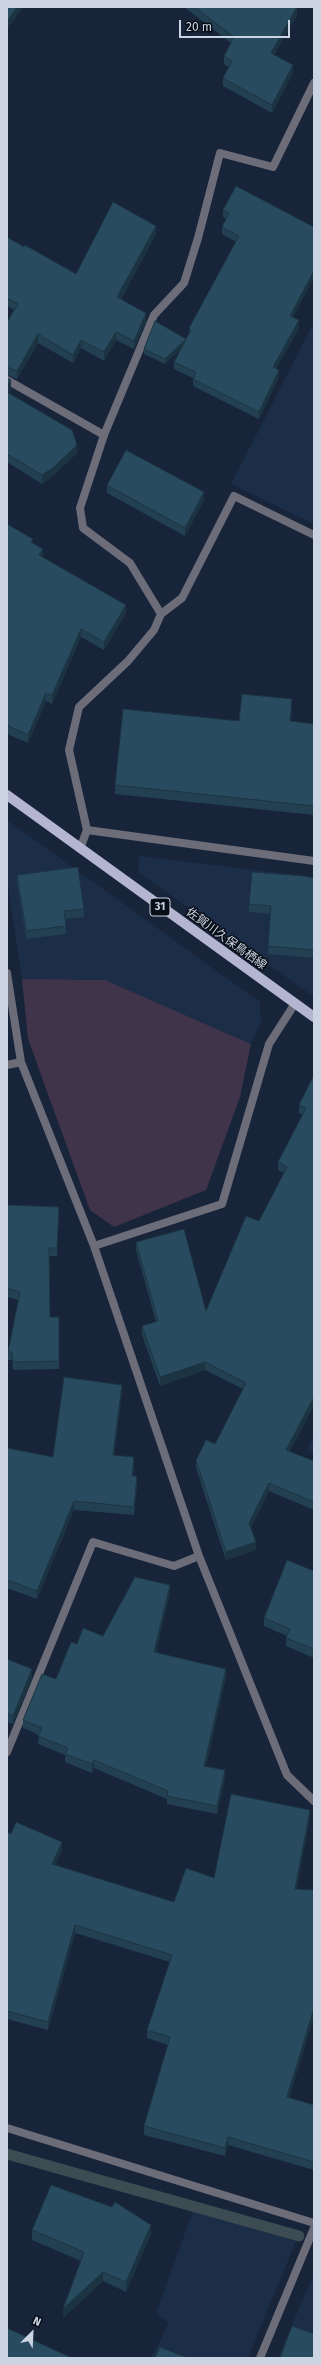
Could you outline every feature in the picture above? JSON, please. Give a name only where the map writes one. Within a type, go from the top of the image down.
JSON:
[{"type":"main road","name":"佐賀川久保鳥栖線","points":[[7,795],[294,1005],[314,1017]]},
{"type":"street","points":[[161,614],[130,563],[83,528],[80,508],[104,435],[154,315],[184,283],[198,238],[220,153],[273,167],[314,83]]},
{"type":"street","points":[[7,380],[104,435]]},
{"type":"street","points":[[80,849],[87,830],[69,750],[79,708],[128,661],[154,630],[161,614],[182,598],[234,496],[314,535]]},
{"type":"street","points":[[87,830],[314,861]]},
{"type":"street","points":[[7,974],[21,1062],[94,1246],[199,1556],[287,1775],[314,1800]]},
{"type":"street","points":[[94,1246],[222,1204],[269,1044],[294,1005]]},
{"type":"street","points":[[7,1066],[21,1062]]},
{"type":"street","points":[[7,1752],[93,1542],[174,1566],[199,1556]]},
{"type":"street","points":[[7,2128],[314,2223]]},
{"type":"street","points":[[260,2358],[314,2228]]},
{"type":"shaded area","points":[[314,322],[314,524],[231,484]]},
{"type":"shaded area","points":[[7,820],[260,1002],[261,1022],[251,1044],[105,980],[22,979],[7,880]]},
{"type":"shaded area","points":[[139,856],[314,877],[314,997],[138,872]]},
{"type":"shaded area","points":[[22,979],[105,980],[251,1044],[240,1097],[206,1190],[114,1227],[90,1210],[28,1039]]},
{"type":"shaded area","points":[[314,1434],[314,1453],[307,1450]]},
{"type":"shaded area","points":[[193,2211],[296,2241],[248,2358],[151,2358],[169,2323],[156,2313]]},
{"type":"shaded area","points":[[314,2273],[314,2358],[278,2358]]},
{"type":"building","points":[[7,7],[17,7],[7,22]]},
{"type":"building","points":[[195,7],[297,7],[271,53],[293,65],[272,105],[223,78],[232,61],[224,56],[234,37]]},
{"type":"building","points":[[236,186],[314,227],[314,271],[290,316],[299,320],[273,367],[279,370],[259,412],[193,379],[196,372],[174,362],[191,330],[189,328],[239,236],[222,227],[229,213],[223,210]]},
{"type":"building","points":[[113,202],[156,226],[117,297],[146,313],[134,341],[116,332],[104,352],[81,340],[73,355],[38,334],[17,371],[7,367],[7,322],[18,304],[7,298],[7,237],[24,247],[25,245],[76,274]]},
{"type":"building","points":[[155,321],[186,339],[165,359],[144,349]]},
{"type":"building","points":[[7,378],[11,380],[7,387]]},
{"type":"building","points":[[7,392],[72,430],[77,445],[54,467],[42,475],[7,454]]},
{"type":"building","points":[[126,450],[204,492],[185,528],[107,485]]},
{"type":"building","points":[[7,524],[33,539],[31,542],[43,549],[39,555],[126,605],[104,642],[81,629],[52,695],[46,693],[28,735],[7,725]]},
{"type":"building","points":[[242,694],[292,699],[290,721],[314,724],[314,806],[115,785],[123,709],[239,721]]},
{"type":"building","points":[[78,867],[84,909],[64,911],[66,926],[26,931],[17,875]]},
{"type":"building","points":[[252,872],[314,878],[314,950],[268,946],[271,906],[249,904]]},
{"type":"building","points":[[313,1077],[314,1397],[286,1450],[314,1461],[314,1502],[269,1483],[249,1523],[256,1542],[226,1552],[196,1460],[206,1440],[215,1444],[246,1383],[205,1362],[160,1377],[142,1326],[158,1321],[136,1242],[184,1229],[206,1311],[246,1216],[259,1221],[287,1167],[278,1162],[306,1108],[299,1105]]},
{"type":"building","points":[[7,1205],[59,1207],[57,1248],[49,1248],[50,1317],[59,1317],[59,1361],[13,1362],[12,1352],[8,1352],[20,1292],[7,1288]]},
{"type":"building","points":[[64,1377],[122,1385],[113,1455],[134,1457],[132,1476],[137,1476],[134,1507],[74,1501],[37,1591],[7,1580],[7,1448],[53,1457]]},
{"type":"building","points":[[287,1560],[314,1571],[314,1649],[286,1638],[290,1629],[264,1618]]},
{"type":"building","points":[[135,1577],[170,1585],[154,1652],[226,1669],[204,1766],[225,1770],[217,1806],[167,1796],[168,1791],[94,1760],[92,1764],[65,1754],[68,1748],[38,1736],[42,1728],[23,1720],[42,1674],[56,1679],[71,1642],[77,1644],[83,1628],[103,1636]]},
{"type":"building","points":[[7,1659],[32,1669],[13,1716],[7,1713]]},
{"type":"building","points":[[231,1794],[310,1810],[295,1889],[314,1890],[314,2008],[287,2097],[314,2105],[314,2162],[228,2137],[225,2148],[144,2126],[170,2037],[147,2030],[172,1955],[75,1925],[48,2022],[7,2011],[7,1832],[11,1834],[16,1822],[62,1842],[52,1864],[174,1902],[186,1868],[214,1878]]},
{"type":"building","points":[[51,2185],[112,2207],[115,2202],[151,2225],[126,2282],[103,2272],[63,2309],[84,2252],[32,2230]]},
{"type":"building","points":[[292,2326],[314,2334],[314,2358],[280,2358]]},
{"type":"building","points":[[7,2328],[72,2358],[7,2358]]},
{"type":"building","points":[[160,2347],[188,2358],[155,2358]]},
{"type":"waterway","points":[[7,2154],[299,2236]]}]
